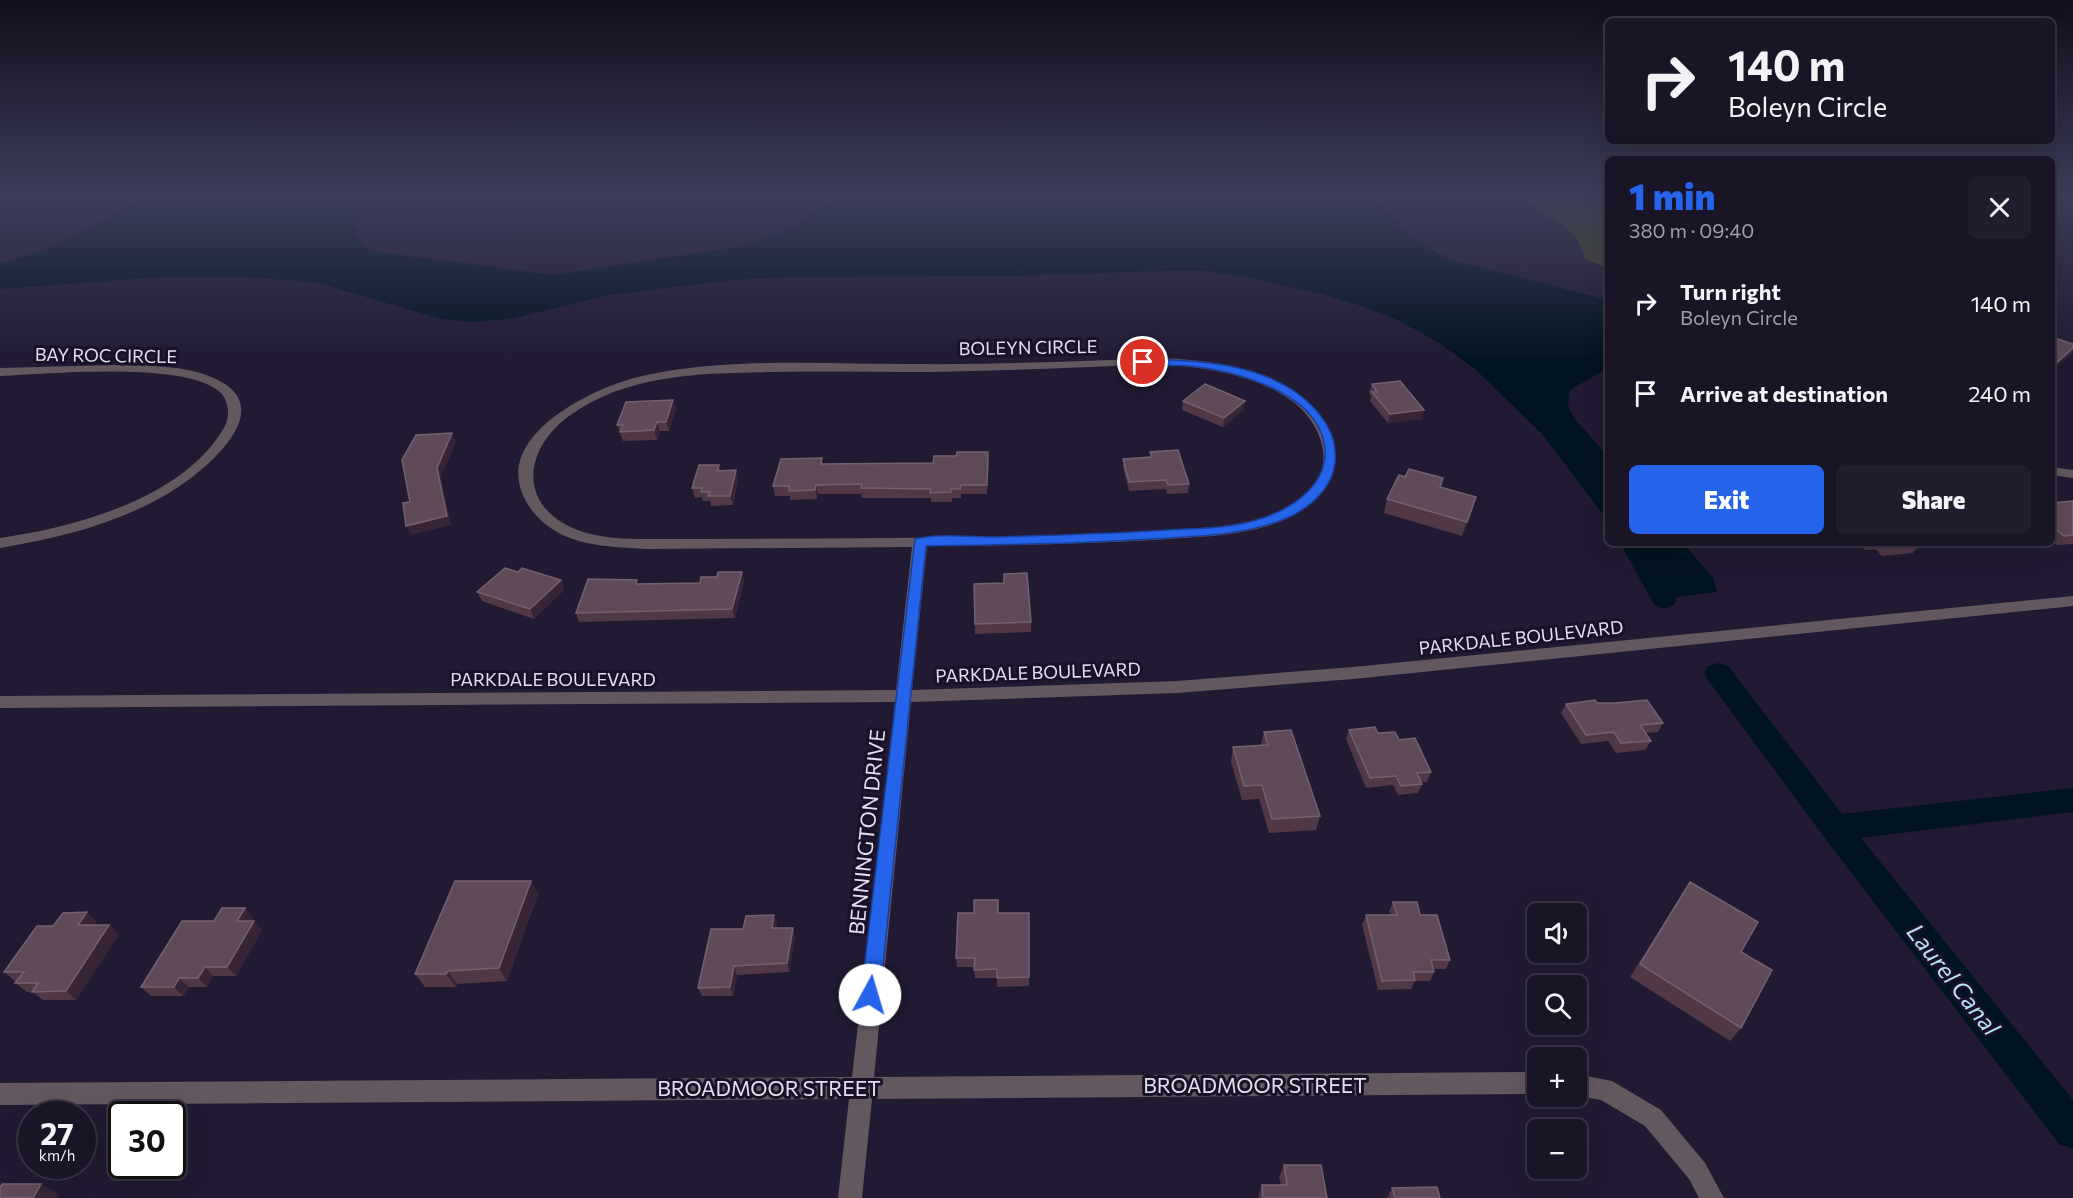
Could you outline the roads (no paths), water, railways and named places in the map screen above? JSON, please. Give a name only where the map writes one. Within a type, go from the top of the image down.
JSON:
[{"type":"street","name":"BOLEYN CIRCLE","points":[[1164,361],[1189,363],[1242,371],[1268,381],[1305,405],[1320,422],[1328,436],[1331,450],[1328,468],[1320,488],[1301,505],[1258,524],[1228,530],[1096,538],[920,542],[646,544],[589,538],[563,529],[542,516],[533,504],[527,488],[528,457],[535,442],[549,425],[582,402],[610,388],[653,375],[721,368],[1000,367],[1164,361]]},
{"type":"street","name":"BAY ROC CIRCLE","points":[[0,372],[145,370],[189,375],[222,387],[234,404],[234,419],[229,432],[203,464],[183,479],[147,500],[64,531],[0,543]]},
{"type":"street","points":[[2055,471],[2073,474]]},
{"type":"street","name":"BENNINGTON DRIVE","points":[[850,1198],[860,1086],[905,696],[920,542]]},
{"type":"street","name":"PARKDALE BOULEVARD","points":[[0,702],[1071,693],[1330,675],[2073,601]]},
{"type":"street","name":"BROADMOOR STREET","points":[[0,1094],[860,1086],[1527,1083]]},
{"type":"street","points":[[1587,1087],[1604,1089],[1653,1118],[1697,1171],[1712,1198]]},
{"type":"water","points":[[39,251],[375,251],[553,275],[710,251],[1434,251],[1451,260],[1605,299],[1605,370],[1570,390],[1568,407],[1575,419],[1605,454],[1605,517],[1542,434],[1475,369],[1439,343],[1400,321],[1364,307],[1326,295],[1242,276],[1205,271],[1167,271],[1009,276],[789,277],[732,280],[609,295],[510,319],[474,322],[441,319],[315,282],[245,277],[161,277],[0,289],[0,264]]},
{"type":"water","points":[[1629,546],[1686,546],[1713,578],[1717,592],[1663,599],[1655,577]]},
{"type":"waterway","points":[[1634,546],[1664,600]]},
{"type":"waterway","points":[[1718,673],[1835,828]]},
{"type":"waterway","points":[[1835,828],[2073,800]]},
{"type":"waterway","name":"Laurel Canal","points":[[1835,828],[2073,1130]]}]
